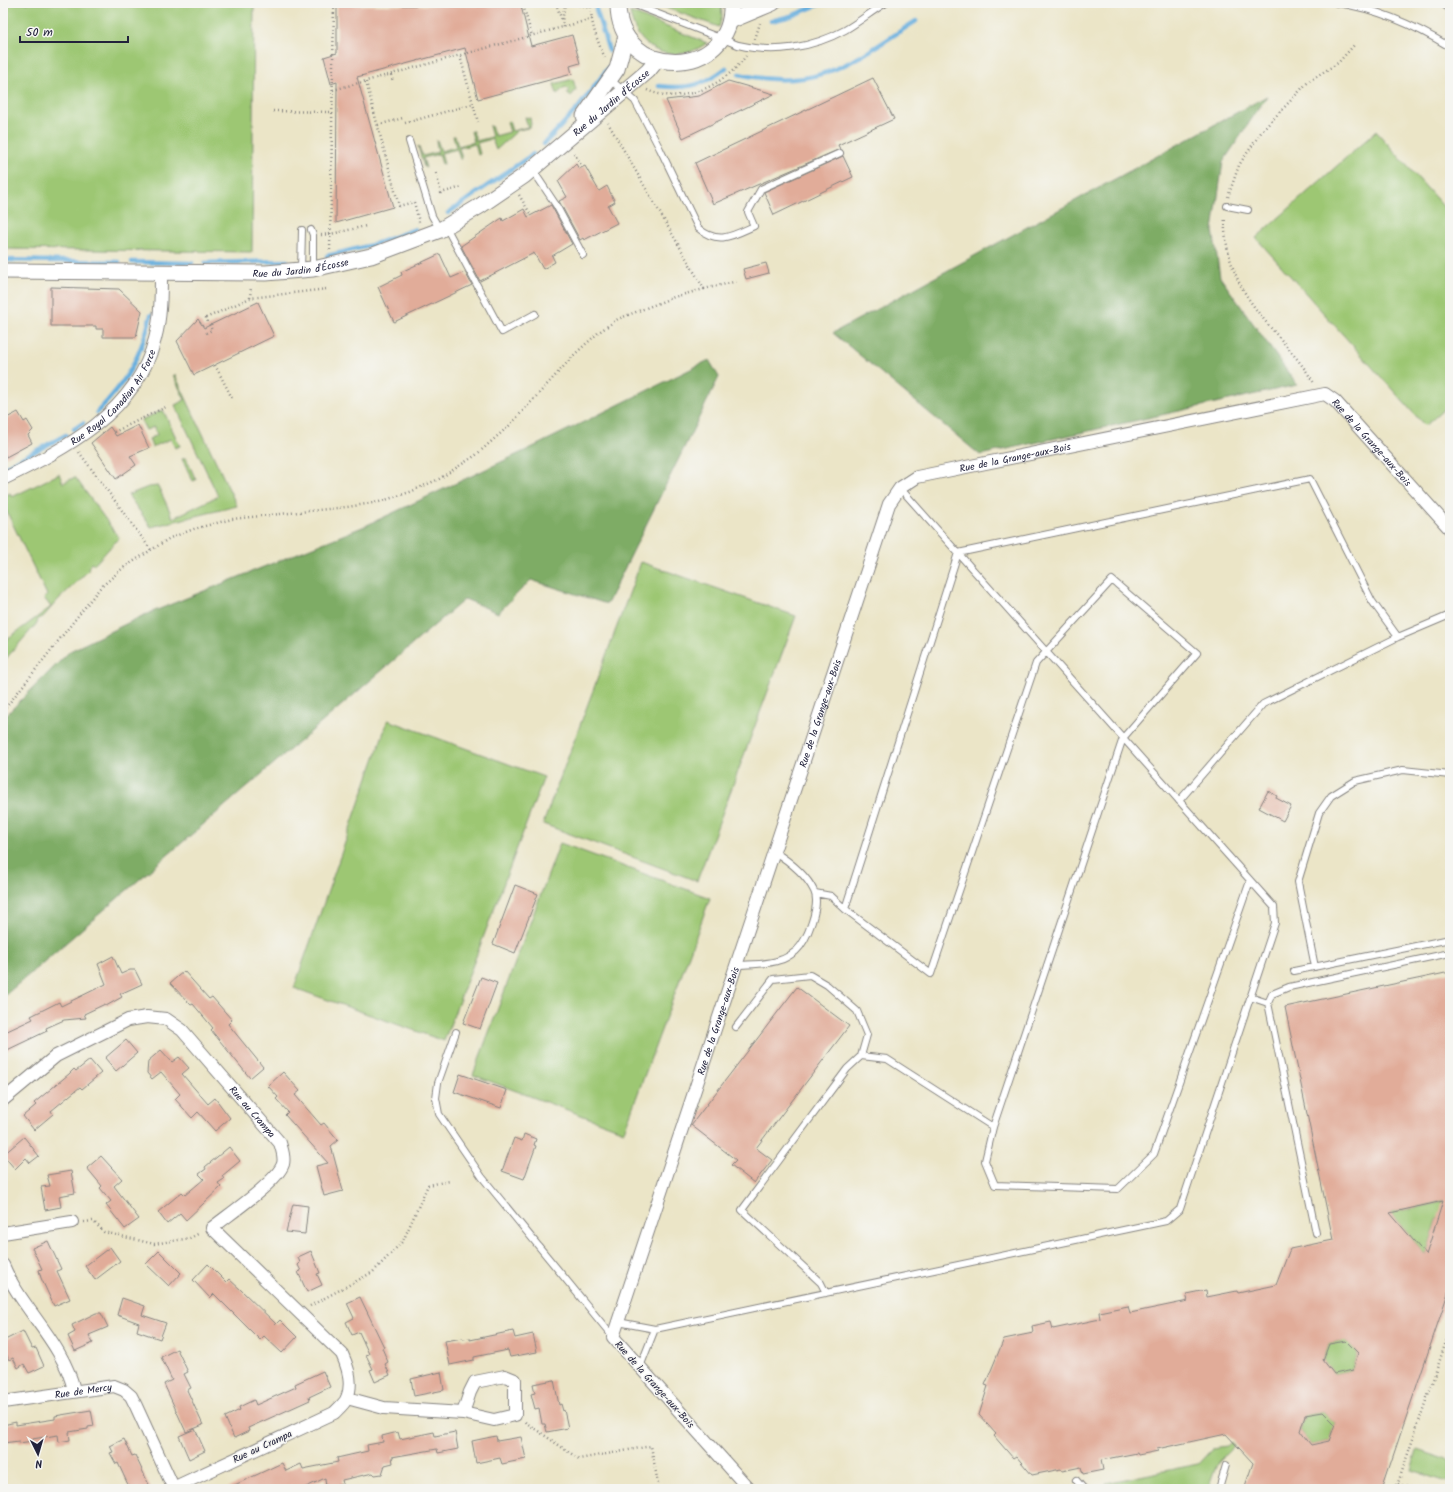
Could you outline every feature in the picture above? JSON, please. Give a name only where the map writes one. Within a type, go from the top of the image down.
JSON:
[{"type":"street","points":[[618,3],[621,24],[626,36],[645,54],[657,60],[671,63],[685,62],[707,53],[721,40],[730,21],[731,3]]},
{"type":"street","points":[[730,21],[773,3]]},
{"type":"street","name":"Rue du Jardin d'Écosse","points":[[568,146],[617,69],[626,36]]},
{"type":"street","name":"Rue du Jardin d'Écosse","points":[[3,271],[266,273],[307,269],[371,256],[443,228],[480,206],[532,169],[568,146],[600,111],[648,71],[657,60]]},
{"type":"street","name":"Rue Royal Canadian Air Force","points":[[3,479],[39,462],[73,442],[116,408],[129,392],[145,366],[155,341],[160,317],[161,273]]},
{"type":"street","name":"Rue de la Grange-aux-Bois","points":[[749,1489],[613,1337],[889,504],[900,488],[917,477],[1325,394],[1335,401],[1450,529]]},
{"type":"street","name":"Rue au Crampa","points":[[3,1100],[56,1056],[128,1020],[147,1016],[166,1019],[182,1030],[280,1143],[284,1154],[283,1164],[276,1176],[212,1228]]},
{"type":"street","points":[[3,1233],[72,1222]]},
{"type":"street","points":[[212,1228],[342,1354],[348,1366],[349,1382],[347,1398],[384,1408],[463,1413],[494,1420],[515,1415],[515,1380],[505,1376],[476,1382],[470,1392],[463,1413]]},
{"type":"street","points":[[3,1264],[6,1278],[48,1334],[70,1373],[74,1390]]},
{"type":"street","name":"Rue de Mercy","points":[[3,1402],[74,1390],[114,1386],[124,1390],[131,1396],[174,1488]]},
{"type":"street","name":"Rue au Crampa","points":[[174,1488],[334,1413],[347,1398]]},
{"type":"lane","points":[[630,3],[721,40],[751,48],[786,49],[816,43],[845,30],[886,3]]},
{"type":"lane","points":[[1338,3],[1354,5],[1393,18],[1418,29],[1450,47]]},
{"type":"lane","points":[[610,79],[635,101],[698,228],[706,234],[724,238],[731,237],[754,226],[748,212],[761,189],[840,153]]},
{"type":"lane","points":[[410,141],[432,216],[443,228],[502,332],[535,314]]},
{"type":"lane","points":[[532,169],[556,205],[583,255]]},
{"type":"lane","points":[[1226,206],[1248,210]]},
{"type":"lane","points":[[302,230],[307,269]]},
{"type":"lane","points":[[307,269],[312,232]]},
{"type":"lane","points":[[958,553],[1310,479],[1372,601],[1398,637]]},
{"type":"lane","points":[[618,1322],[655,1329],[1166,1221],[1180,1209],[1275,923],[1274,907],[900,488]]},
{"type":"lane","points":[[845,909],[958,553]]},
{"type":"lane","points":[[815,892],[831,896],[845,909],[931,974],[1036,663],[1112,580],[1197,654],[1123,738],[993,1127],[985,1161],[994,1185],[1118,1189],[1154,1154],[1250,881]]},
{"type":"lane","points":[[1179,801],[1263,704],[1398,637],[1450,615]]},
{"type":"lane","points":[[1315,967],[1298,882],[1319,813],[1331,796],[1355,781],[1403,770],[1450,775]]},
{"type":"lane","points":[[737,965],[780,960],[796,951],[805,940],[817,905],[815,892],[808,882],[788,860],[773,851]]},
{"type":"lane","points":[[1294,971],[1450,939]]},
{"type":"lane","points":[[1316,1233],[1268,1003],[1272,994],[1289,987],[1450,952]]},
{"type":"lane","points":[[736,1027],[773,979],[810,975],[827,985],[857,1010],[867,1035],[861,1056],[847,1069],[742,1210],[821,1283],[826,1293]]},
{"type":"lane","points":[[1250,997],[1268,1003]]},
{"type":"lane","points":[[456,1032],[438,1082],[436,1098],[439,1114],[482,1177],[613,1337]]},
{"type":"lane","points":[[861,1056],[887,1058],[993,1127]]},
{"type":"lane","points":[[640,1367],[655,1329]]},
{"type":"lane","points":[[1219,1489],[1226,1465]]},
{"type":"lane","points":[[1076,1480],[1084,1489]]},
{"type":"path","points":[[330,250],[334,3]]},
{"type":"path","points":[[384,3],[523,4],[532,36]]},
{"type":"path","points":[[556,3],[564,27]]},
{"type":"path","points":[[562,22],[565,3]]},
{"type":"path","points":[[571,3],[590,8]]},
{"type":"path","points":[[333,90],[592,19]]},
{"type":"path","points":[[1325,394],[1316,386],[1256,311],[1242,290],[1232,266],[1226,241],[1226,206],[1229,191],[1239,165],[1262,131],[1309,81],[1338,63],[1356,44]]},
{"type":"path","points":[[460,56],[478,122]]},
{"type":"path","points":[[391,75],[393,81]]},
{"type":"path","points":[[366,82],[399,206],[414,202],[419,222]]},
{"type":"path","points":[[404,123],[473,104]]},
{"type":"path","points":[[273,111],[332,112]]},
{"type":"path","points":[[600,111],[704,289]]},
{"type":"path","points":[[378,125],[403,118]]},
{"type":"path","points":[[568,146],[582,167]]},
{"type":"path","points":[[436,173],[441,193],[462,188]]},
{"type":"path","points":[[519,195],[532,215]]},
{"type":"path","points":[[312,232],[331,234],[366,226]]},
{"type":"path","points":[[3,711],[100,588],[123,568],[170,538],[194,529],[232,519],[347,507],[379,502],[410,492],[432,482],[476,455],[510,425],[576,353],[599,332],[618,319],[674,297],[738,281]]},
{"type":"path","points":[[250,286],[250,298]]},
{"type":"path","points":[[206,333],[212,330],[206,318],[250,298],[327,288]]},
{"type":"path","points":[[215,365],[232,398]]},
{"type":"path","points":[[114,432],[168,406]]},
{"type":"path","points":[[73,442],[151,550]]},
{"type":"path","points":[[299,1312],[373,1272],[403,1241],[428,1185],[450,1181]]},
{"type":"path","points":[[72,1222],[93,1221],[104,1232],[154,1244],[190,1238],[212,1228]]},
{"type":"path","points":[[1396,1489],[1450,1330]]},
{"type":"path","points":[[515,1415],[579,1459],[651,1446],[659,1489]]},
{"type":"path","points":[[1398,1484],[1413,1489]]},
{"type":"green space","points":[[3,3],[254,3],[252,252],[3,249]]},
{"type":"green space","points":[[653,3],[721,3],[722,16],[719,27]]},
{"type":"green space","points":[[630,12],[707,43],[695,50],[682,53],[670,54],[659,51],[640,37],[634,26]]},
{"type":"green space","points":[[573,79],[576,90],[571,96],[567,93],[569,90],[565,87],[557,94],[554,84]]},
{"type":"green space","points":[[1267,96],[1223,162],[1213,230],[1220,277],[1297,385],[980,455],[833,333]]},
{"type":"green space","points":[[525,117],[530,118],[531,125],[528,128],[518,130],[496,150],[492,139],[477,143],[480,154],[478,155],[475,144],[459,148],[462,159],[460,159],[457,149],[441,153],[444,164],[442,164],[439,154],[423,158],[426,168],[424,167],[418,146],[423,156],[438,152],[437,140],[441,151],[456,147],[453,136],[455,136],[458,146],[474,142],[471,131],[473,131],[476,141],[492,137],[489,126],[491,126],[495,136],[510,132],[507,122],[509,121],[512,131],[528,127]]},
{"type":"green space","points":[[1376,131],[1450,214],[1450,404],[1425,426],[1256,238]]},
{"type":"green space","points":[[709,360],[719,377],[607,604],[531,580],[498,613],[465,599],[3,997],[3,718],[70,651],[142,616],[365,526],[533,447]]},
{"type":"green space","points":[[173,375],[175,375],[237,506],[151,527],[128,495],[148,487],[158,486],[173,518],[218,496],[175,405],[185,400]]},
{"type":"green space","points":[[163,410],[180,446],[175,448],[171,439],[152,447],[149,439],[157,435],[154,427],[146,430],[141,420]]},
{"type":"green space","points":[[186,458],[196,480],[193,481],[182,459]]},
{"type":"green space","points":[[59,474],[63,483],[75,477],[119,538],[94,565],[92,563],[88,568],[89,570],[42,618],[41,617],[37,621],[38,622],[3,662],[3,642],[51,607],[44,598],[47,595],[3,504],[3,497],[10,493],[12,497]]},
{"type":"green space","points":[[641,562],[796,616],[697,881],[543,824]]},
{"type":"green space","points":[[388,720],[544,777],[444,1041],[294,988]]},
{"type":"green space","points":[[560,843],[710,898],[624,1131],[473,1075]]},
{"type":"green space","points":[[1450,1200],[1437,1219],[1426,1255],[1390,1213]]},
{"type":"green space","points":[[1346,1341],[1358,1353],[1353,1370],[1334,1374],[1323,1360],[1329,1344]]},
{"type":"green space","points":[[1323,1412],[1335,1424],[1329,1441],[1311,1445],[1300,1431],[1305,1415]]},
{"type":"green space","points":[[1231,1443],[1234,1447],[1217,1464],[1208,1489],[1106,1489],[1106,1483],[1198,1464],[1212,1449],[1227,1447]]},
{"type":"green space","points":[[1417,1450],[1450,1461],[1450,1483],[1411,1470]]},
{"type":"building","points":[[337,5],[521,6],[531,46],[572,35],[580,63],[570,66],[572,74],[478,99],[465,48],[357,77],[393,207],[336,223],[337,82],[331,84],[324,57],[337,53]]},
{"type":"building","points":[[873,78],[894,119],[838,145],[840,149],[713,204],[695,163]]},
{"type":"building","points":[[728,81],[774,94],[683,138],[666,100],[699,96]]},
{"type":"building","points":[[843,156],[853,177],[774,215],[764,192]]},
{"type":"building","points":[[576,164],[579,169],[585,166],[599,191],[607,186],[615,202],[608,206],[617,223],[584,240],[583,238],[580,240],[559,201],[567,197],[558,181]]},
{"type":"building","points":[[551,205],[572,244],[552,256],[555,262],[543,269],[534,253],[480,281],[461,246],[502,218],[503,221],[524,209],[528,217]]},
{"type":"building","points":[[440,254],[451,278],[465,272],[472,285],[394,322],[378,287],[402,275],[401,272]]},
{"type":"building","points":[[766,263],[769,273],[746,279],[743,269]]},
{"type":"building","points":[[51,287],[119,289],[142,311],[136,337],[103,337],[103,329],[96,329],[96,326],[51,326]]},
{"type":"building","points":[[258,302],[274,336],[194,375],[177,341],[198,319],[204,328]]},
{"type":"building","points":[[18,412],[24,422],[27,420],[33,430],[28,435],[32,443],[6,457],[3,451],[3,420]]},
{"type":"building","points":[[138,425],[149,448],[130,456],[136,465],[116,479],[91,443],[110,427],[116,436]]},
{"type":"building","points":[[1268,791],[1277,796],[1276,798],[1291,806],[1283,821],[1259,808]]},
{"type":"building","points":[[515,885],[538,894],[515,953],[493,944]]},
{"type":"building","points":[[113,956],[121,974],[130,970],[135,970],[142,984],[120,994],[122,997],[106,1006],[105,1004],[84,1014],[86,1018],[64,1020],[46,1028],[47,1031],[3,1052],[3,1033],[33,1019],[31,1016],[59,1002],[61,1006],[106,984],[98,964]]},
{"type":"building","points":[[184,971],[209,999],[212,997],[232,1020],[228,1024],[263,1067],[250,1078],[211,1030],[213,1028],[193,1004],[191,1005],[170,983]]},
{"type":"building","points":[[1450,972],[1450,1287],[1382,1489],[1244,1489],[1253,1463],[1226,1434],[1157,1449],[1158,1451],[1138,1455],[1137,1453],[1101,1460],[1103,1470],[1083,1474],[1081,1467],[1062,1471],[1061,1469],[1032,1475],[1016,1456],[1013,1458],[994,1436],[996,1434],[979,1415],[988,1386],[985,1385],[1004,1339],[1033,1333],[1032,1326],[1051,1322],[1053,1329],[1100,1319],[1099,1312],[1128,1306],[1130,1313],[1188,1301],[1186,1294],[1206,1290],[1207,1297],[1237,1291],[1238,1293],[1276,1285],[1290,1249],[1333,1240],[1285,1007]],"holes":[[[1443,1201],[1426,1255],[1390,1213]],[[1346,1341],[1358,1353],[1353,1370],[1334,1374],[1323,1360],[1329,1344]],[[1323,1412],[1335,1424],[1329,1441],[1311,1445],[1300,1431],[1305,1415]]]},
{"type":"building","points":[[481,977],[497,983],[480,1029],[463,1023]]},
{"type":"building","points":[[797,987],[849,1026],[756,1148],[772,1160],[754,1183],[731,1165],[736,1160],[691,1125]]},
{"type":"building","points":[[126,1040],[137,1053],[116,1071],[105,1058]]},
{"type":"building","points":[[161,1050],[172,1062],[179,1057],[189,1068],[182,1074],[208,1104],[215,1098],[230,1118],[215,1131],[198,1112],[192,1118],[175,1099],[180,1094],[161,1072],[152,1079],[147,1073],[148,1061]]},
{"type":"building","points":[[90,1060],[101,1073],[82,1089],[80,1087],[51,1111],[53,1114],[34,1130],[23,1116],[36,1105],[34,1103],[74,1069],[76,1071]]},
{"type":"building","points":[[283,1072],[300,1091],[295,1095],[321,1125],[324,1123],[338,1140],[331,1146],[343,1191],[324,1196],[316,1166],[328,1163],[285,1115],[288,1112],[276,1099],[278,1097],[268,1086]]},
{"type":"building","points":[[460,1074],[507,1090],[501,1108],[454,1092]]},
{"type":"building","points":[[524,1134],[536,1139],[534,1145],[536,1146],[524,1179],[502,1171],[514,1138],[522,1141]]},
{"type":"building","points":[[24,1137],[39,1156],[30,1163],[26,1158],[15,1169],[3,1155]]},
{"type":"building","points":[[229,1147],[240,1161],[222,1176],[224,1179],[218,1183],[221,1187],[186,1220],[180,1213],[167,1224],[158,1212],[182,1192],[185,1195],[204,1179],[199,1174]]},
{"type":"building","points":[[101,1156],[122,1179],[114,1186],[139,1219],[125,1229],[106,1205],[111,1201],[100,1188],[102,1186],[87,1168]]},
{"type":"building","points":[[71,1171],[75,1193],[59,1196],[61,1207],[45,1210],[41,1187],[50,1186],[47,1175]]},
{"type":"building","points":[[293,1204],[308,1206],[305,1234],[286,1232]]},
{"type":"building","points":[[48,1241],[61,1269],[57,1271],[70,1299],[54,1306],[41,1278],[39,1270],[42,1269],[32,1248]]},
{"type":"building","points":[[110,1247],[120,1261],[95,1280],[85,1266]]},
{"type":"building","points":[[159,1251],[181,1273],[169,1286],[146,1264]]},
{"type":"building","points":[[311,1251],[320,1273],[317,1274],[322,1285],[307,1292],[298,1272],[301,1271],[298,1265],[300,1263],[298,1257]]},
{"type":"building","points":[[208,1264],[226,1282],[229,1279],[276,1324],[280,1320],[297,1337],[282,1353],[264,1336],[260,1340],[214,1294],[210,1298],[193,1280]]},
{"type":"building","points":[[360,1297],[384,1347],[382,1348],[388,1362],[385,1364],[390,1375],[375,1382],[370,1370],[373,1369],[366,1355],[369,1354],[359,1332],[352,1335],[346,1322],[354,1318],[347,1303]]},
{"type":"building","points":[[122,1298],[145,1306],[142,1315],[166,1323],[160,1339],[137,1331],[139,1323],[117,1315]]},
{"type":"building","points":[[96,1313],[101,1313],[108,1327],[89,1335],[93,1343],[75,1351],[68,1336],[75,1332],[72,1325]]},
{"type":"building","points":[[23,1331],[32,1349],[36,1348],[44,1366],[29,1373],[24,1364],[18,1368],[13,1358],[9,1360],[3,1347],[3,1341]]},
{"type":"building","points":[[513,1331],[515,1338],[533,1334],[537,1352],[510,1357],[508,1350],[474,1357],[474,1360],[450,1365],[445,1341],[463,1338],[470,1338],[470,1340]]},
{"type":"building","points":[[177,1349],[188,1372],[184,1374],[191,1388],[187,1390],[203,1425],[186,1432],[164,1384],[172,1380],[161,1357]]},
{"type":"building","points":[[323,1371],[330,1387],[309,1397],[310,1400],[248,1428],[249,1431],[234,1438],[225,1417],[240,1410],[239,1407],[254,1400],[256,1405],[296,1387],[295,1384]]},
{"type":"building","points":[[441,1372],[444,1390],[414,1396],[411,1379]]},
{"type":"building","points":[[554,1380],[559,1405],[561,1404],[563,1411],[564,1410],[568,1428],[547,1432],[545,1424],[542,1424],[539,1408],[535,1409],[531,1394],[535,1393],[533,1384]]},
{"type":"building","points":[[91,1410],[94,1426],[88,1427],[88,1429],[69,1432],[70,1440],[59,1442],[58,1435],[32,1439],[33,1441],[3,1443],[3,1425],[16,1422],[16,1425],[55,1419],[55,1416]]},
{"type":"building","points":[[195,1429],[205,1451],[189,1459],[179,1436]]},
{"type":"building","points":[[398,1432],[400,1439],[434,1432],[435,1436],[455,1432],[458,1449],[438,1453],[437,1449],[392,1457],[393,1463],[385,1465],[382,1474],[375,1475],[373,1473],[342,1480],[343,1484],[326,1488],[325,1478],[302,1489],[226,1489],[282,1463],[286,1471],[301,1464],[303,1469],[338,1462],[337,1458],[368,1451],[367,1445],[383,1442],[382,1436]]},
{"type":"building","points":[[496,1436],[497,1441],[521,1437],[526,1459],[502,1464],[500,1458],[476,1463],[472,1441]]},
{"type":"building","points":[[124,1439],[132,1456],[135,1455],[151,1489],[130,1489],[118,1463],[116,1464],[110,1453],[113,1452],[110,1446]]},
{"type":"waterway","points":[[771,21],[791,16],[823,3]]},
{"type":"waterway","points":[[596,9],[609,51]]},
{"type":"waterway","points":[[739,74],[767,79],[792,79],[814,76],[834,70],[853,60],[916,21]]},
{"type":"waterway","points":[[544,144],[578,108],[608,68]]},
{"type":"waterway","points":[[659,86],[678,87],[695,85],[710,79],[726,68]]},
{"type":"waterway","points":[[448,213],[533,154]]},
{"type":"waterway","points":[[327,256],[372,245],[415,229]]},
{"type":"waterway","points":[[3,260],[119,262]]},
{"type":"waterway","points":[[205,263],[287,261]]},
{"type":"waterway","points":[[132,262],[192,263]]},
{"type":"waterway","points":[[97,412],[117,390],[132,368],[143,343],[151,315]]},
{"type":"waterway","points":[[74,429],[83,423]]},
{"type":"waterway","points":[[3,468],[66,435]]}]
